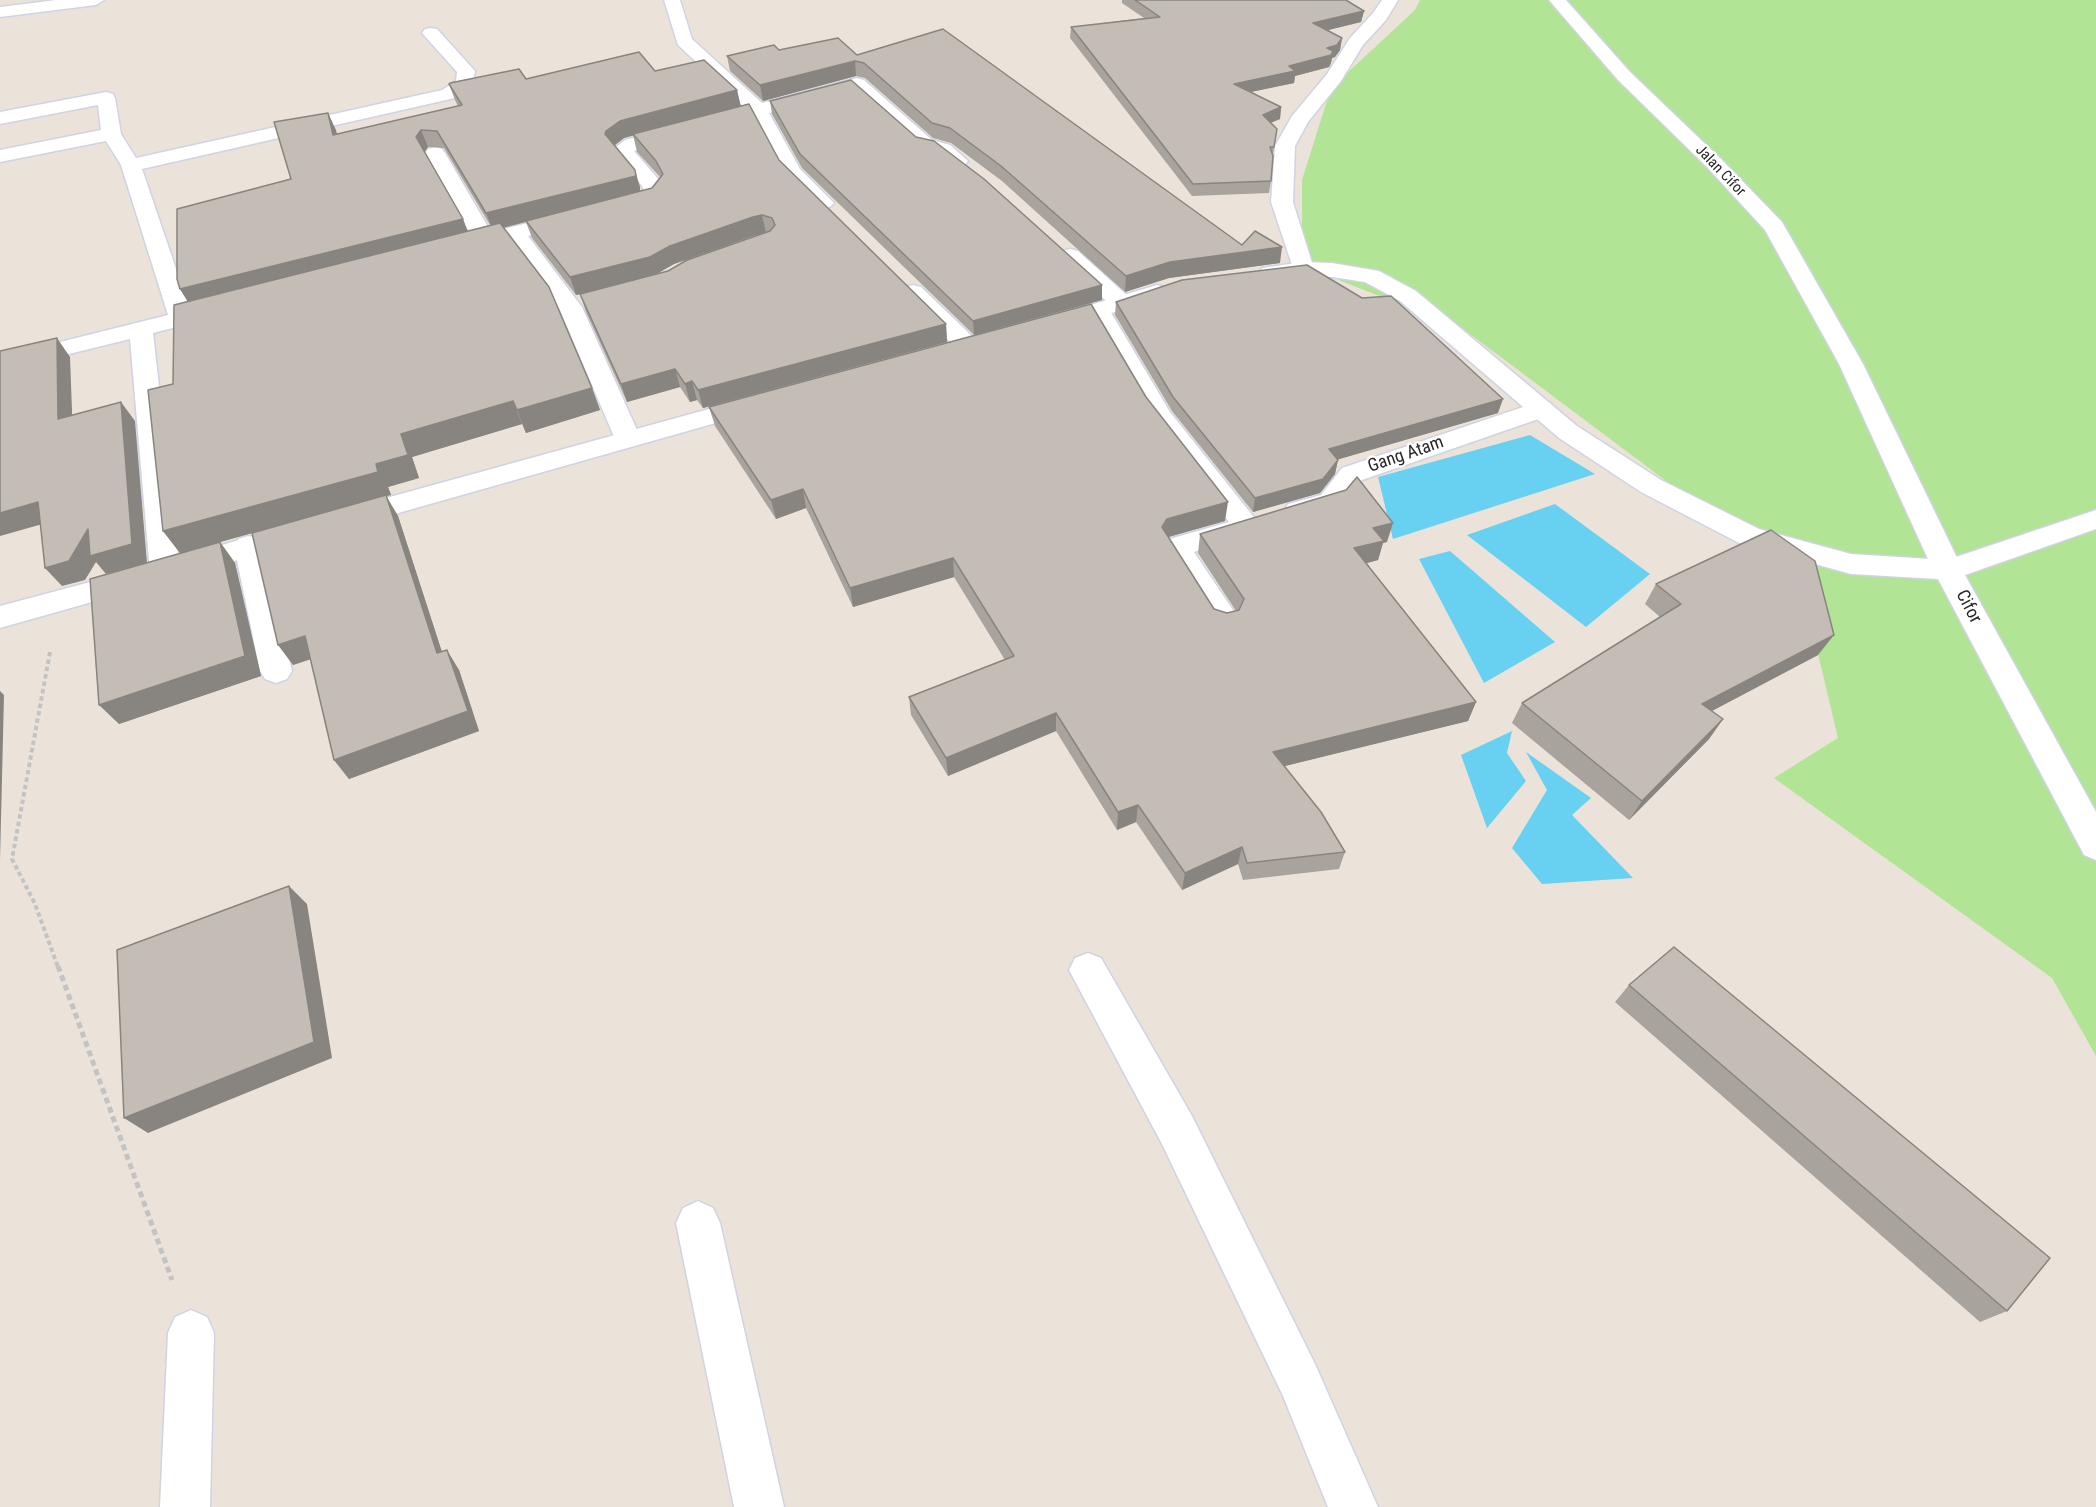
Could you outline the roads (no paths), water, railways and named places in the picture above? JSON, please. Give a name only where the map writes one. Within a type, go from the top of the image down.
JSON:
[{"type":"street","points":[[0,12],[96,0]]},
{"type":"street","points":[[672,0],[684,41],[758,110],[791,172],[833,214]]},
{"type":"street","points":[[1303,269],[1282,202],[1285,146],[1299,120],[1335,77],[1356,42],[1380,16],[1390,0]]},
{"type":"street","name":"Jalan Cifor","points":[[1557,0],[1624,76],[1714,164],[1774,227],[1851,364]]},
{"type":"street","points":[[131,165],[448,94],[465,83],[466,71],[431,33]]},
{"type":"street","points":[[440,252],[649,199],[655,192],[652,184],[622,150],[632,144],[857,84],[925,144],[944,149],[977,176]]},
{"type":"street","points":[[0,118],[106,98],[111,134],[131,165],[181,319]]},
{"type":"street","points":[[0,156],[111,134]]},
{"type":"street","points":[[435,153],[485,240]]},
{"type":"street","points":[[514,233],[580,305],[628,439]]},
{"type":"street","points":[[1053,241],[1110,307],[1160,415],[1264,521]]},
{"type":"street","points":[[1246,276],[1303,269],[1332,270],[1371,276],[1408,296],[1568,432],[1651,486],[1749,536],[1851,564],[1948,570],[2096,519]]},
{"type":"street","points":[[901,280],[968,347]]},
{"type":"street","points":[[1033,329],[1177,285]]},
{"type":"street","points":[[0,364],[237,305]]},
{"type":"street","points":[[141,330],[165,572]]},
{"type":"street","name":"Cifor","points":[[1851,364],[1948,570],[2096,845]]},
{"type":"street","points":[[0,617],[776,399]]},
{"type":"street","name":"Gang Atam","points":[[1224,619],[1176,547],[1331,501],[1352,474],[1541,409]]},
{"type":"street","points":[[248,546],[276,671]]},
{"type":"street","points":[[1088,969],[1177,1130],[1299,1380],[1353,1507]]},
{"type":"street","points":[[698,1223],[759,1507]]},
{"type":"street","points":[[185,1507],[191,1333]]},
{"type":"water","points":[[1530,435],[1595,474],[1393,539],[1378,477]]},
{"type":"water","points":[[1555,504],[1650,574],[1586,627],[1467,535]]},
{"type":"water","points":[[1450,551],[1555,642],[1484,683],[1419,559]]},
{"type":"water","points":[[1512,731],[1507,753],[1526,781],[1487,828],[1461,755]]},
{"type":"water","points":[[1526,752],[1591,798],[1572,815],[1633,878],[1542,884],[1512,848],[1547,790]]}]
